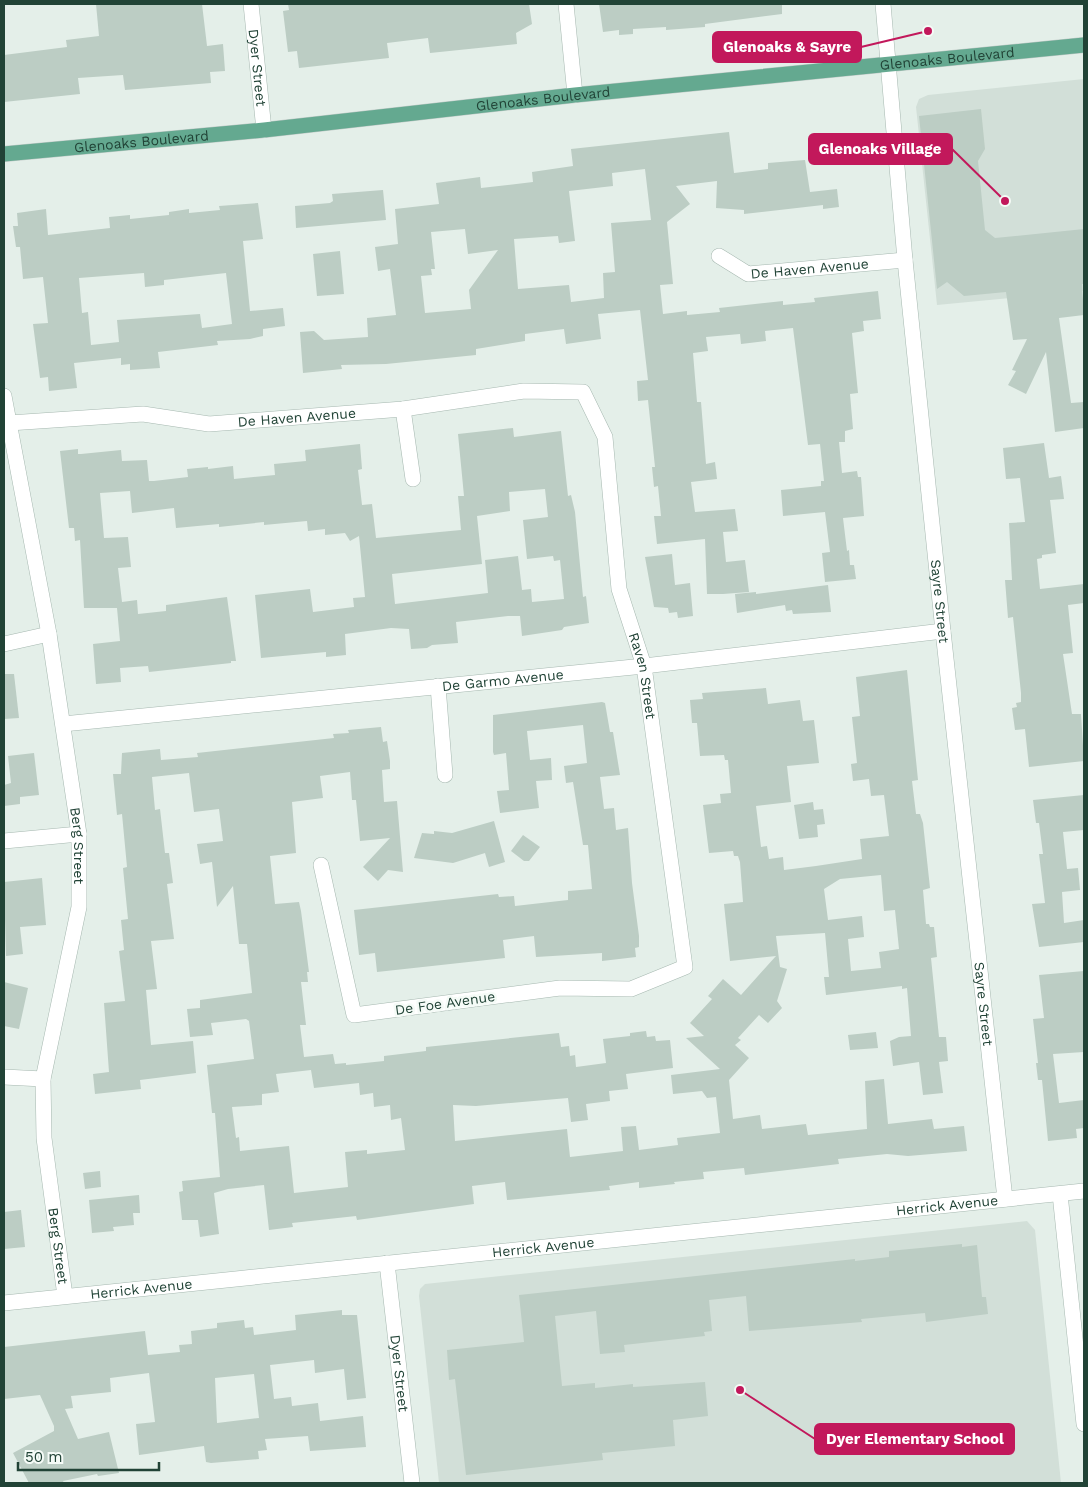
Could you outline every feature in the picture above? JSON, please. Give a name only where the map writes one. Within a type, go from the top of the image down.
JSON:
[{"type":"main road","name":"Glenoaks Boulevard","points":[[4,154],[264,130],[575,95],[1084,45]]},
{"type":"street","name":"Dyer Street","points":[[251,4],[264,130]]},
{"type":"street","points":[[566,4],[575,95]]},
{"type":"street","name":"Sayre Street","points":[[883,4],[943,631],[1005,1199]]},
{"type":"street","name":"De Haven Avenue","points":[[719,256],[748,274],[906,260]]},
{"type":"street","name":"De Haven Avenue","points":[[9,423],[143,414],[209,424],[403,409],[524,391],[583,392]]},
{"type":"street","name":"Raven Street","points":[[583,392],[605,437],[619,589],[644,666],[685,967]]},
{"type":"street","name":"Berg Street","points":[[4,396],[9,423],[10,469],[50,634],[79,834],[79,907],[43,1079],[44,1138],[65,1296]]},
{"type":"street","points":[[403,409],[413,479]]},
{"type":"street","name":"De Garmo Avenue","points":[[63,724],[644,666],[943,631]]},
{"type":"street","points":[[4,644],[50,634]]},
{"type":"street","points":[[438,686],[445,774]]},
{"type":"street","points":[[4,842],[79,834]]},
{"type":"street","name":"De Foe Avenue","points":[[321,865],[354,1015],[560,988],[631,989],[685,967]]},
{"type":"street","points":[[4,1077],[43,1079]]},
{"type":"street","name":"Herrick Avenue","points":[[4,1303],[1084,1191]]},
{"type":"street","points":[[1060,1194],[1084,1424]]},
{"type":"street","name":"Dyer Street","points":[[387,1263],[412,1483]]},
{"type":"shaded area","points":[[1084,79],[1084,291],[937,305],[916,107],[919,99],[928,95]]},
{"type":"shaded area","points":[[1027,1221],[1035,1230],[1061,1483],[439,1483],[419,1296],[420,1289],[425,1284]]},
{"type":"building","points":[[96,4],[202,4],[207,46],[223,44],[225,71],[210,72],[211,83],[125,90],[123,75],[78,78],[80,94],[4,102],[4,55],[67,47],[66,40],[99,36]]},
{"type":"building","points":[[288,4],[529,4],[532,24],[516,33],[517,44],[430,53],[428,38],[387,43],[389,58],[299,68],[297,51],[288,52],[283,11],[289,10]]},
{"type":"building","points":[[599,4],[782,4],[782,14],[705,24],[705,27],[666,30],[666,27],[633,29],[633,34],[619,35],[619,30],[603,32]]},
{"type":"building","points":[[981,109],[985,149],[978,161],[985,230],[995,238],[1084,229],[1084,284],[1082,284],[1084,315],[1059,318],[1071,403],[1084,402],[1084,428],[1055,432],[1046,352],[1026,394],[1008,385],[1016,371],[1012,370],[1027,339],[1013,340],[1006,292],[964,296],[947,282],[937,289],[919,116]]},
{"type":"building","points":[[729,132],[734,173],[768,169],[768,163],[805,160],[810,192],[837,189],[839,207],[823,209],[823,205],[744,214],[744,210],[716,208],[717,181],[676,186],[690,204],[667,222],[673,284],[660,285],[663,314],[687,311],[687,315],[720,312],[719,308],[783,301],[783,305],[815,302],[814,298],[878,291],[881,319],[863,321],[864,331],[852,333],[858,393],[850,394],[853,429],[845,431],[845,442],[839,442],[842,473],[857,471],[858,477],[861,477],[864,516],[843,518],[847,551],[849,550],[850,565],[854,565],[856,579],[825,582],[822,553],[830,552],[825,512],[783,516],[781,490],[821,486],[821,481],[824,481],[820,444],[808,445],[793,328],[765,331],[766,341],[741,344],[740,334],[706,337],[708,351],[693,353],[697,402],[701,402],[706,464],[715,462],[717,479],[691,482],[695,512],[735,509],[738,531],[723,532],[726,562],[745,560],[749,592],[707,594],[705,539],[657,544],[654,516],[661,516],[658,486],[654,487],[652,467],[655,467],[648,400],[638,401],[637,381],[648,380],[640,310],[598,314],[601,339],[566,344],[564,329],[525,334],[525,341],[476,349],[476,355],[386,364],[341,365],[342,369],[303,373],[300,332],[314,331],[324,340],[368,337],[367,318],[396,315],[390,269],[378,271],[375,247],[398,244],[395,209],[439,204],[436,183],[480,177],[481,188],[533,182],[532,172],[573,166],[571,149]],"holes":[[[645,169],[651,220],[611,223],[615,272],[603,273],[604,298],[571,302],[569,285],[518,289],[514,239],[558,236],[559,243],[575,241],[569,191],[613,186],[612,173]],[[465,229],[468,254],[498,250],[469,290],[471,309],[425,313],[421,276],[432,275],[431,269],[435,269],[431,232]]]},
{"type":"building","points":[[383,190],[386,220],[296,228],[295,206],[330,203],[333,201],[332,194]]},
{"type":"building","points":[[258,203],[263,239],[243,241],[250,311],[283,308],[285,326],[263,329],[263,336],[250,339],[217,341],[218,345],[158,352],[160,368],[130,370],[130,364],[121,365],[121,358],[74,363],[77,388],[49,391],[48,377],[40,378],[33,324],[48,323],[43,277],[23,279],[20,247],[16,247],[13,226],[18,226],[17,213],[46,209],[48,235],[110,228],[109,217],[130,215],[130,219],[169,215],[169,212],[189,209],[189,213],[220,210],[219,206]],"holes":[[[144,273],[145,287],[164,285],[164,280],[226,273],[232,324],[202,328],[200,314],[117,320],[119,342],[91,345],[88,312],[82,313],[79,278]]]},
{"type":"building","points":[[340,251],[344,294],[317,296],[313,254]]},
{"type":"building","points":[[513,428],[514,437],[561,431],[568,496],[571,495],[575,512],[583,597],[586,596],[589,623],[564,627],[562,630],[522,636],[520,616],[456,622],[458,643],[411,649],[409,629],[391,628],[345,634],[346,655],[326,657],[326,652],[261,658],[255,595],[310,589],[313,612],[354,607],[353,598],[365,597],[359,536],[350,541],[345,533],[325,535],[325,529],[308,531],[307,521],[264,525],[264,522],[219,527],[219,524],[176,528],[174,508],[132,513],[130,491],[100,493],[104,538],[128,537],[131,567],[118,568],[122,602],[137,600],[138,614],[166,611],[166,605],[227,597],[236,661],[149,672],[148,666],[120,668],[121,682],[96,684],[93,644],[120,641],[117,608],[84,608],[80,540],[75,541],[74,528],[69,528],[60,451],[78,449],[78,454],[81,454],[121,450],[122,461],[147,460],[149,481],[154,481],[188,477],[187,469],[208,467],[208,469],[233,466],[234,479],[275,475],[274,464],[306,461],[305,450],[360,444],[362,469],[358,470],[362,505],[372,504],[376,538],[461,530],[458,496],[464,496],[458,434]],"holes":[[[545,489],[548,517],[523,520],[527,559],[553,556],[554,561],[560,560],[564,599],[532,602],[531,589],[522,590],[518,556],[485,560],[488,593],[395,604],[392,574],[482,564],[477,516],[510,511],[509,492]]]},
{"type":"building","points":[[1044,443],[1049,478],[1061,476],[1064,499],[1050,500],[1056,553],[1042,555],[1042,558],[1037,559],[1040,589],[1084,584],[1084,603],[1068,605],[1073,653],[1063,654],[1072,714],[1081,714],[1084,761],[1029,767],[1025,729],[1015,730],[1012,708],[1017,707],[1016,703],[1021,702],[1021,693],[1013,617],[1008,618],[1005,580],[1012,580],[1009,523],[1025,522],[1020,478],[1006,479],[1003,448]]},
{"type":"building","points":[[672,554],[675,585],[690,583],[693,616],[678,618],[677,612],[669,613],[668,608],[654,607],[645,557]]},
{"type":"building","points":[[828,585],[831,612],[793,614],[792,610],[786,611],[785,605],[737,613],[735,594],[756,592],[756,594]]},
{"type":"building","points":[[907,670],[918,780],[912,781],[916,814],[920,814],[923,823],[930,888],[923,890],[926,924],[934,927],[937,957],[931,958],[939,1037],[946,1037],[948,1061],[939,1062],[943,1093],[923,1095],[919,1062],[893,1066],[890,1041],[899,1037],[911,1036],[907,988],[902,989],[902,986],[826,995],[824,977],[829,977],[825,933],[776,936],[780,967],[787,969],[777,1001],[782,1008],[768,1023],[759,1015],[738,1038],[741,1040],[735,1045],[749,1058],[729,1080],[733,1119],[760,1115],[762,1129],[806,1124],[808,1135],[867,1129],[865,1081],[884,1079],[888,1124],[932,1119],[934,1129],[964,1126],[967,1151],[908,1156],[887,1154],[838,1159],[839,1164],[745,1175],[744,1168],[703,1172],[704,1179],[674,1182],[675,1184],[639,1188],[639,1182],[609,1186],[610,1190],[507,1200],[505,1182],[472,1186],[474,1204],[357,1220],[356,1216],[292,1223],[293,1227],[269,1230],[264,1185],[228,1189],[214,1193],[219,1234],[200,1237],[198,1220],[182,1220],[179,1192],[183,1191],[182,1181],[220,1177],[215,1113],[212,1113],[207,1065],[254,1059],[249,1021],[246,1019],[211,1023],[213,1035],[190,1037],[187,1009],[200,1008],[200,1000],[252,993],[247,944],[239,944],[233,886],[217,907],[212,862],[200,864],[197,844],[223,841],[219,809],[194,812],[189,773],[152,777],[155,810],[160,809],[165,853],[169,853],[173,883],[167,884],[174,939],[151,941],[157,989],[146,990],[151,1045],[193,1041],[196,1073],[140,1080],[141,1089],[95,1094],[93,1074],[109,1072],[104,1003],[125,1001],[119,951],[124,950],[121,920],[128,919],[123,868],[127,867],[122,814],[117,815],[113,774],[121,774],[122,753],[160,749],[161,760],[198,757],[197,753],[334,738],[333,734],[349,733],[348,730],[381,727],[383,742],[387,741],[390,761],[390,769],[382,770],[384,802],[397,801],[403,872],[388,870],[378,881],[363,867],[390,838],[360,841],[356,800],[352,800],[350,772],[320,776],[323,798],[292,802],[296,853],[270,856],[275,904],[299,902],[301,911],[309,972],[307,972],[308,982],[301,982],[306,1025],[300,1025],[304,1057],[333,1054],[335,1064],[346,1063],[346,1065],[384,1061],[384,1056],[426,1051],[426,1047],[559,1033],[561,1047],[569,1046],[570,1056],[575,1055],[576,1067],[606,1063],[603,1039],[630,1036],[630,1033],[646,1031],[647,1037],[655,1036],[656,1041],[670,1040],[673,1068],[626,1074],[628,1089],[609,1091],[610,1101],[586,1104],[588,1120],[571,1122],[568,1098],[476,1106],[453,1105],[455,1141],[567,1129],[570,1157],[623,1151],[621,1127],[636,1126],[639,1150],[678,1145],[677,1138],[720,1133],[716,1097],[707,1098],[702,1091],[673,1094],[671,1075],[720,1069],[686,1038],[704,1036],[690,1023],[712,999],[708,996],[723,979],[741,995],[776,956],[730,961],[724,904],[743,902],[740,862],[738,856],[734,856],[733,851],[709,853],[703,805],[721,803],[720,794],[731,793],[728,760],[725,760],[724,755],[700,756],[697,723],[692,723],[690,700],[703,699],[702,693],[766,688],[768,704],[800,700],[803,721],[814,720],[819,763],[787,766],[791,802],[756,806],[761,847],[767,846],[769,859],[783,857],[784,870],[816,866],[862,859],[860,839],[889,836],[884,795],[871,796],[869,779],[853,781],[851,764],[857,763],[852,717],[860,716],[856,677]],"holes":[[[881,875],[884,911],[895,910],[899,949],[879,952],[881,968],[851,971],[848,939],[864,937],[862,916],[828,920],[824,889],[840,879]],[[311,1070],[314,1088],[359,1083],[360,1095],[373,1093],[374,1107],[390,1105],[391,1120],[401,1118],[405,1150],[367,1154],[367,1150],[345,1152],[348,1187],[294,1193],[289,1146],[240,1151],[239,1137],[236,1138],[232,1107],[262,1105],[262,1094],[279,1092],[276,1074]]]},
{"type":"building","points":[[4,674],[14,674],[19,718],[4,719]]},
{"type":"building","points":[[605,703],[610,732],[613,732],[620,775],[600,777],[604,809],[614,808],[616,830],[628,828],[632,883],[639,936],[639,947],[635,948],[636,957],[602,961],[602,953],[536,957],[534,936],[503,940],[505,958],[377,972],[375,953],[359,955],[354,910],[498,894],[499,897],[514,896],[515,906],[568,900],[568,891],[592,889],[588,845],[583,845],[573,782],[566,783],[564,766],[587,763],[583,725],[527,731],[530,760],[551,758],[552,780],[536,781],[539,808],[500,813],[497,791],[509,790],[506,753],[494,755],[493,752],[493,715]]},
{"type":"building","points":[[34,753],[39,795],[20,797],[20,804],[4,806],[4,785],[11,783],[8,756]]},
{"type":"building","points":[[1084,795],[1084,830],[1063,832],[1067,869],[1078,868],[1080,890],[1062,892],[1064,923],[1084,920],[1084,942],[1039,947],[1032,904],[1045,903],[1039,854],[1043,854],[1039,823],[1036,823],[1033,800]]},
{"type":"building","points":[[813,802],[814,810],[823,809],[825,824],[817,825],[818,837],[799,839],[794,805]]},
{"type":"building","points":[[494,821],[505,862],[489,867],[485,853],[453,863],[414,858],[422,833],[434,834],[434,831],[452,833]]},
{"type":"building","points":[[523,835],[540,847],[529,861],[524,861],[511,851]]},
{"type":"building","points":[[42,878],[46,925],[20,927],[23,954],[6,956],[4,882]]},
{"type":"building","points":[[1084,971],[1084,1052],[1053,1054],[1059,1103],[1084,1100],[1084,1128],[1076,1129],[1077,1138],[1048,1141],[1042,1080],[1038,1080],[1033,1019],[1044,1018],[1039,975]]},
{"type":"building","points":[[4,982],[28,988],[19,1029],[4,1026]]},
{"type":"building","points":[[876,1032],[878,1048],[850,1050],[848,1035]]},
{"type":"building","points":[[100,1171],[101,1187],[85,1189],[83,1173]]},
{"type":"building","points":[[139,1195],[140,1213],[133,1213],[134,1225],[113,1227],[114,1231],[92,1233],[89,1200]]},
{"type":"building","points":[[21,1210],[25,1247],[4,1249],[4,1212]]},
{"type":"building","points":[[962,1244],[962,1247],[977,1245],[982,1297],[986,1297],[988,1314],[926,1322],[925,1313],[861,1319],[862,1322],[749,1331],[746,1296],[709,1300],[712,1331],[704,1332],[705,1336],[624,1345],[625,1352],[600,1354],[596,1311],[555,1316],[562,1386],[595,1383],[595,1388],[633,1384],[633,1387],[705,1382],[708,1416],[673,1420],[675,1446],[602,1453],[603,1460],[466,1475],[455,1379],[449,1380],[447,1350],[524,1342],[519,1295],[855,1259],[855,1261],[889,1257],[889,1251]]},
{"type":"building","points":[[342,1310],[342,1315],[357,1315],[366,1398],[347,1400],[344,1369],[315,1373],[314,1360],[270,1365],[274,1399],[291,1397],[292,1406],[318,1403],[320,1421],[363,1416],[366,1447],[310,1451],[308,1436],[265,1439],[267,1450],[258,1451],[259,1459],[206,1462],[204,1446],[139,1455],[136,1424],[155,1422],[149,1373],[110,1378],[111,1392],[71,1396],[73,1408],[65,1409],[78,1439],[109,1432],[119,1473],[98,1476],[97,1474],[63,1481],[64,1483],[29,1483],[13,1453],[54,1431],[54,1426],[40,1395],[4,1399],[4,1347],[145,1331],[148,1355],[180,1352],[179,1345],[192,1344],[191,1331],[217,1328],[217,1323],[244,1320],[245,1328],[253,1327],[254,1335],[296,1330],[295,1315]],"holes":[[[254,1374],[259,1418],[217,1423],[215,1378]]]},
{"type":"place","name":"Glenoaks & Sayre","points":[[928,31]]},
{"type":"place","name":"Glenoaks Village","points":[[1005,201]]},
{"type":"place","name":"Dyer Elementary School","points":[[740,1390]]}]
